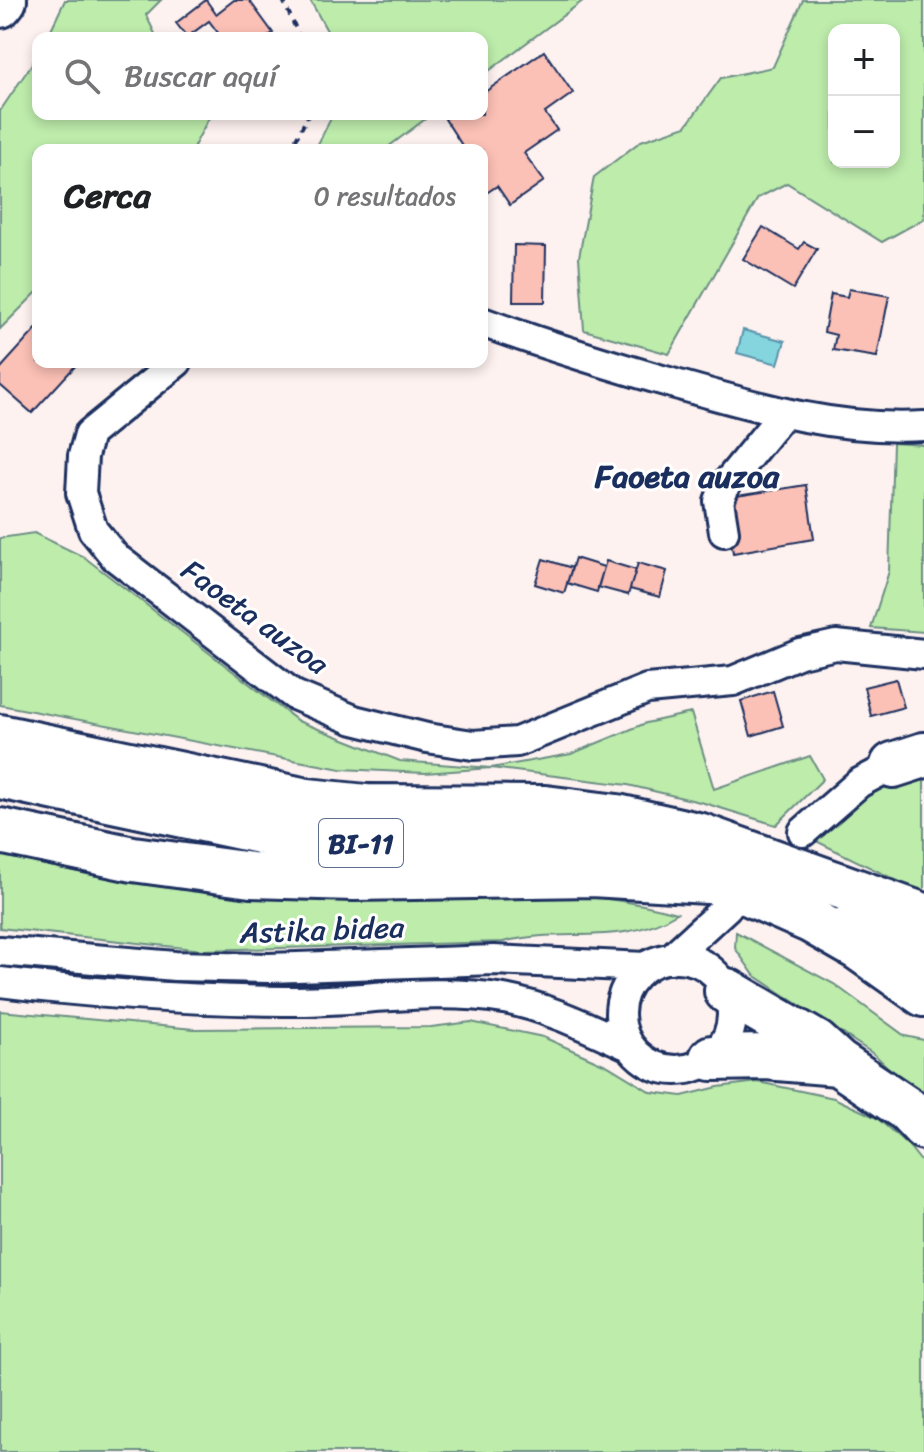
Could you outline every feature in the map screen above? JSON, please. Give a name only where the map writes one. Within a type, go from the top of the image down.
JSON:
[{"type":"main road","points":[[0,5],[4,0]]},
{"type":"main road","name":"BI-11","points":[[0,737],[307,801],[366,807],[545,808],[617,817],[701,836],[802,853],[924,953]]},
{"type":"main road","name":"BI-11","points":[[0,776],[320,841],[568,850],[660,864],[724,882],[812,921],[859,948],[924,994]]},
{"type":"main road","points":[[0,831],[133,859],[276,877],[592,874],[724,882]]},
{"type":"main road","points":[[802,853],[924,916]]},
{"type":"main road","points":[[717,979],[816,1043],[838,1063],[880,1088],[924,1127]]},
{"type":"main road","points":[[712,1058],[766,1057],[838,1063]]},
{"type":"street","points":[[488,324],[586,358],[784,413],[878,429],[924,426]]},
{"type":"street","name":"Faoeta auzoa","points":[[170,368],[89,434],[83,456],[81,493],[93,530],[115,557],[294,695],[354,720],[473,745],[517,742],[647,689],[733,681],[812,650],[836,645],[924,654]]},
{"type":"street","points":[[724,532],[719,501],[726,484],[784,413]]},
{"type":"street","points":[[802,853],[859,783],[914,761]]},
{"type":"street","points":[[629,1046],[620,1023],[620,1007],[625,991],[727,907],[717,979]]},
{"type":"street","name":"Astika bidea","points":[[0,951],[175,966],[269,968],[494,960],[658,963]]},
{"type":"street","points":[[0,982],[176,1000],[303,1001],[443,994],[487,997],[552,1013],[629,1046],[649,1064],[665,1070],[682,1070],[712,1058],[731,1026],[732,1008],[717,979],[689,960],[658,963]]},
{"type":"path","points":[[283,0],[297,32]]},
{"type":"path","points":[[293,144],[306,120]]},
{"type":"green space","points":[[65,0],[161,0],[146,15],[154,32],[50,32]]},
{"type":"green space","points":[[310,0],[584,0],[488,72],[488,32],[328,32]]},
{"type":"green space","points":[[803,0],[924,0],[924,219],[882,242],[787,183],[758,198],[669,354],[584,330],[579,257],[594,177],[641,141],[686,126],[721,78],[773,67]]},
{"type":"green space","points":[[32,64],[32,120],[208,120],[195,144],[32,144],[32,297],[0,329],[0,111]]},
{"type":"green space","points":[[330,120],[424,120],[392,144],[318,144]]},
{"type":"green space","points":[[893,443],[924,445],[924,632],[871,628],[889,571]]},
{"type":"green space","points":[[34,533],[84,557],[298,721],[400,761],[491,768],[425,773],[341,769],[0,705],[0,538]]},
{"type":"green space","points":[[691,713],[714,789],[810,756],[823,779],[776,825],[704,803],[628,785],[491,768],[571,754],[646,723]]},
{"type":"green space","points":[[916,778],[924,779],[924,894],[816,841],[867,792]]},
{"type":"green space","points":[[0,855],[116,879],[205,892],[290,895],[513,891],[623,901],[677,913],[635,930],[503,942],[203,950],[0,928]]},
{"type":"green space","points":[[736,932],[834,984],[905,1036],[924,1040],[924,1102],[875,1055],[754,975],[735,948]]},
{"type":"green space","points":[[0,1011],[194,1029],[431,1027],[471,1022],[543,1037],[608,1066],[651,1092],[682,1096],[758,1082],[834,1098],[877,1118],[908,1145],[924,1165],[924,1452],[0,1452]]},
{"type":"water","points":[[743,330],[785,341],[778,364],[737,353]]},
{"type":"building","points":[[206,0],[216,14],[234,0],[249,0],[272,32],[217,32],[209,21],[194,32],[183,32],[176,23]]},
{"type":"building","points":[[544,51],[573,93],[545,113],[557,130],[524,153],[544,181],[510,205],[497,186],[488,192],[488,144],[461,144],[446,120],[488,120],[488,90]]},
{"type":"building","points":[[763,227],[799,249],[804,242],[817,249],[793,289],[743,259]]},
{"type":"building","points":[[514,245],[546,246],[545,302],[513,302]]},
{"type":"building","points":[[849,289],[889,296],[877,357],[833,350],[836,335],[824,332],[831,294],[847,297]]},
{"type":"building","points":[[32,334],[32,368],[73,368],[32,413],[0,385],[0,369]]},
{"type":"building","points":[[806,485],[814,539],[733,553],[724,498]]},
{"type":"building","points":[[575,558],[604,567],[597,592],[567,583]]},
{"type":"building","points":[[543,559],[572,568],[564,593],[535,584]]},
{"type":"building","points":[[606,561],[636,570],[628,595],[598,587]]},
{"type":"building","points":[[638,563],[667,571],[660,597],[630,589]]},
{"type":"building","points":[[896,679],[904,707],[871,716],[864,687]]},
{"type":"building","points":[[773,691],[783,726],[751,736],[741,701]]},
{"type":"district","name":"Faoeta auzoa","points":[[687,476]]}]
